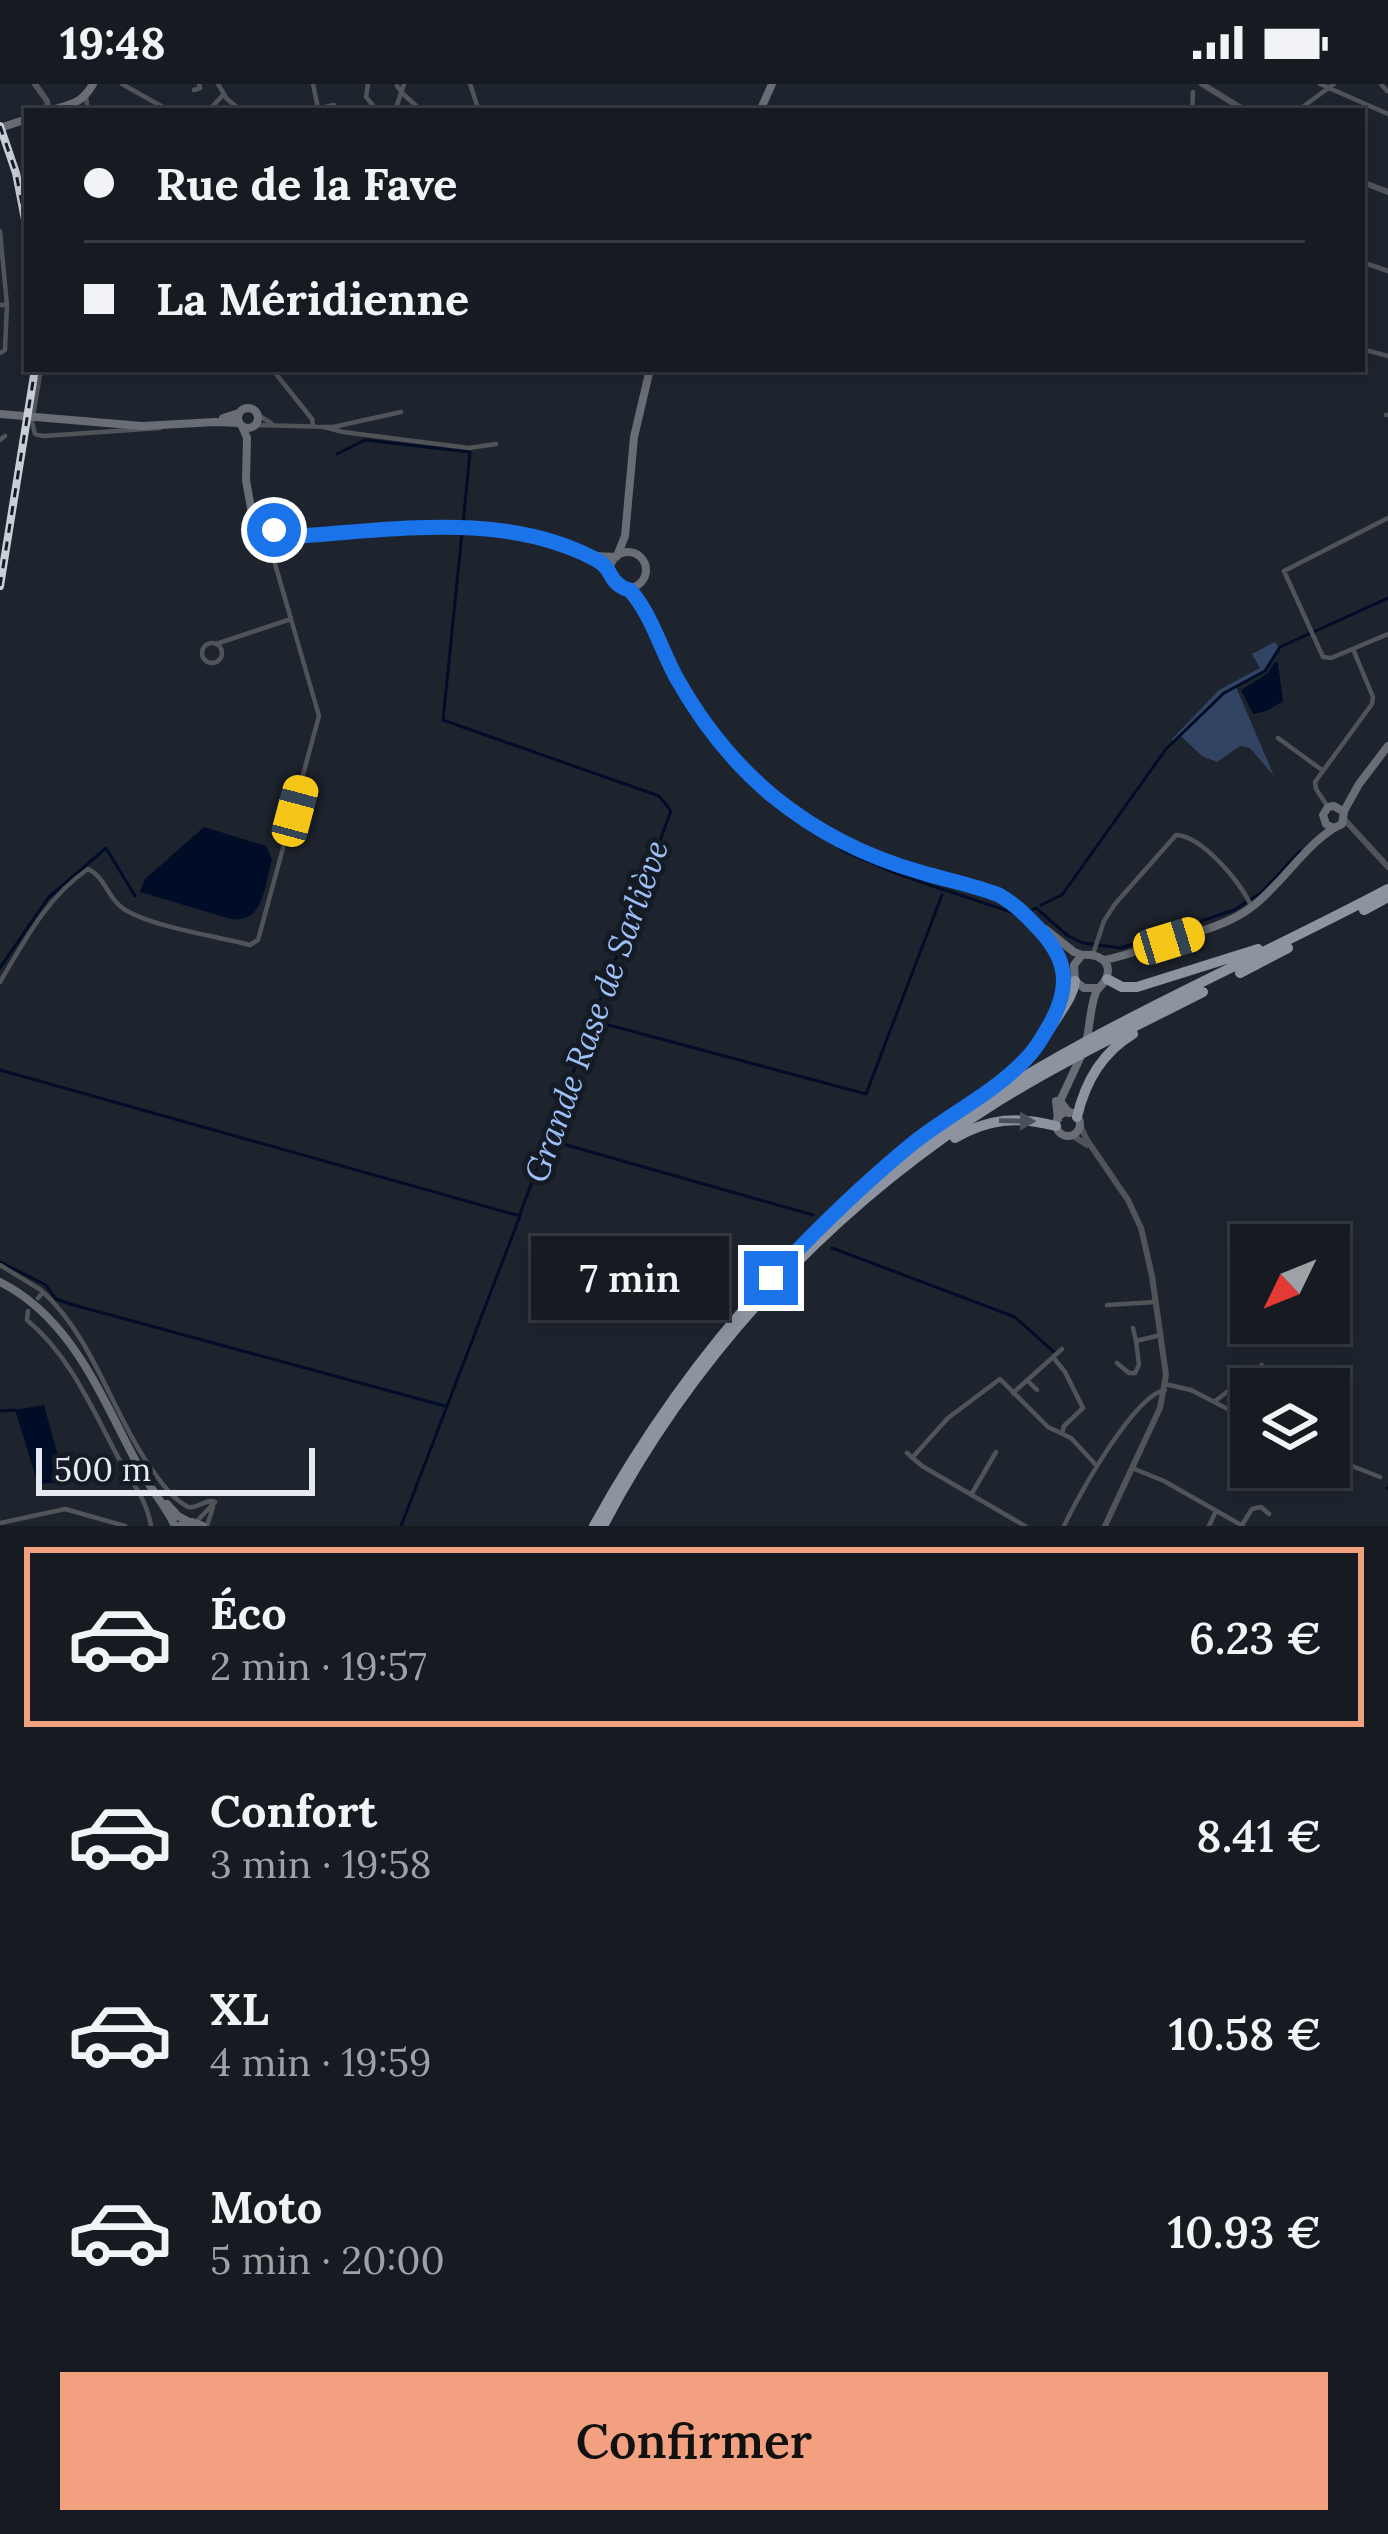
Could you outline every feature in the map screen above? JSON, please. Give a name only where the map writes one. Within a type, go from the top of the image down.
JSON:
[{"type":"highway","points":[[1104,979],[1137,987],[1250,952],[1388,893]]},
{"type":"highway","points":[[1092,1044],[1192,998],[1388,893]]},
{"type":"highway","points":[[1013,903],[1054,946],[1064,975],[1061,1001],[1034,1052]]},
{"type":"highway","points":[[584,1526],[689,1375],[809,1238],[939,1141],[1068,1056],[1360,904]]},
{"type":"highway","points":[[602,1526],[693,1383],[766,1295],[858,1199],[869,1180],[1034,1052],[1080,985]]},
{"type":"highway","points":[[1075,1118],[1095,1071],[1113,1048],[1192,998]]},
{"type":"highway","points":[[858,1199],[970,1130],[1009,1119],[1057,1123]]},
{"type":"highway","points":[[602,1526],[629,1464]]},
{"type":"main road","points":[[58,108],[90,90]]},
{"type":"main road","points":[[610,571],[625,536],[634,437],[649,372]]},
{"type":"main road","points":[[0,414],[162,426],[248,422]]},
{"type":"main road","points":[[114,423],[231,417],[248,422]]},
{"type":"main road","points":[[248,422],[246,480],[255,543],[457,527],[500,530],[595,556],[636,554]]},
{"type":"main road","points":[[251,506],[272,542]]},
{"type":"main road","points":[[624,587],[636,586],[646,567],[632,547],[628,506]]},
{"type":"main road","points":[[255,531],[265,526]]},
{"type":"main road","points":[[556,544],[594,559],[632,592],[687,696],[717,739],[793,811],[879,858],[982,888],[1013,903],[1052,935],[1074,965]]},
{"type":"main road","points":[[640,582],[656,638]]},
{"type":"main road","points":[[1104,960],[1225,922],[1316,845],[1388,746]]},
{"type":"main road","points":[[1052,935],[1092,950],[1104,960]]},
{"type":"main road","points":[[1075,1118],[1072,1136],[1063,1135],[1057,1123],[1058,1094],[1077,1064],[1088,1024],[1088,996],[1072,973],[1074,965],[1092,950]]},
{"type":"main road","points":[[1080,985],[1104,979],[1126,956]]},
{"type":"main road","points":[[1075,1118],[1061,1105],[1062,1095],[1079,1063],[1104,979],[1104,960]]},
{"type":"main road","points":[[1057,1123],[1075,1118]]},
{"type":"main road","points":[[0,1282],[34,1302],[55,1323],[84,1365],[142,1475],[174,1518],[189,1525]]},
{"type":"main road","points":[[126,1443],[160,1495],[189,1525]]},
{"type":"street","points":[[35,84],[53,108]]},
{"type":"street","points":[[122,84],[165,108]]},
{"type":"street","points":[[218,84],[239,108]]},
{"type":"street","points":[[313,84],[318,108],[334,105]]},
{"type":"street","points":[[1203,84],[1241,108]]},
{"type":"street","points":[[1320,84],[1388,114]]},
{"type":"street","points":[[1381,84],[1387,91]]},
{"type":"street","points":[[396,108],[401,85]]},
{"type":"street","points":[[1301,108],[1331,86]]},
{"type":"street","points":[[1192,108],[1193,92]]},
{"type":"street","points":[[402,93],[419,108]]},
{"type":"street","points":[[211,108],[224,94]]},
{"type":"street","points":[[0,231],[6,346],[0,353]]},
{"type":"street","points":[[40,372],[32,422],[35,434],[159,429],[195,420]]},
{"type":"street","points":[[274,372],[312,422]]},
{"type":"street","points":[[324,427],[400,412]]},
{"type":"street","points":[[248,422],[312,422],[343,432],[469,448],[496,444]]},
{"type":"street","points":[[1388,518],[1284,571],[1320,653],[1327,658],[1388,634]]},
{"type":"street","points":[[0,982],[34,925],[88,869],[98,874],[114,902],[138,916],[242,944],[255,943],[262,933],[320,716],[272,542]]},
{"type":"street","points":[[238,637],[216,662],[204,659],[205,646],[291,619]]},
{"type":"street","points":[[216,644],[222,652]]},
{"type":"street","points":[[1353,649],[1372,704],[1323,770],[1316,789],[1336,817],[1355,830],[1388,867]]},
{"type":"street","points":[[1278,738],[1323,770]]},
{"type":"street","points":[[1092,950],[1115,904],[1176,835],[1187,836],[1230,872],[1250,902]]},
{"type":"street","points":[[1075,1118],[1141,1228],[1161,1335],[1165,1387],[1160,1408],[1105,1526]]},
{"type":"street","points":[[1072,1136],[1095,1151]]},
{"type":"street","points":[[0,1265],[28,1280],[58,1307],[164,1486],[188,1507],[215,1502]]},
{"type":"street","points":[[1107,1305],[1156,1302]]},
{"type":"street","points":[[28,1311],[27,1321],[56,1349],[144,1498],[151,1526]]},
{"type":"street","points":[[1117,1363],[1129,1372],[1138,1371],[1133,1328]]},
{"type":"street","points":[[1136,1340],[1161,1335]]},
{"type":"street","points":[[1013,1393],[1062,1348]]},
{"type":"street","points":[[1053,1357],[1083,1408],[1062,1434]]},
{"type":"street","points":[[1214,1402],[1262,1365]]},
{"type":"street","points":[[1025,1526],[909,1456],[948,1418],[1000,1379],[1048,1427],[1071,1438],[1096,1465]]},
{"type":"street","points":[[1028,1381],[1037,1390]]},
{"type":"street","points":[[1064,1526],[1096,1465],[1154,1393],[1165,1387],[1191,1390],[1230,1410]]},
{"type":"street","points":[[971,1495],[996,1452]]},
{"type":"street","points":[[1350,1465],[1380,1477]]},
{"type":"street","points":[[1132,1468],[1242,1526],[1252,1509],[1261,1507],[1269,1514]]},
{"type":"street","points":[[189,1525],[215,1502]]},
{"type":"street","points":[[189,1525],[215,1502]]},
{"type":"street","points":[[0,1523],[65,1509],[125,1526]]},
{"type":"street","points":[[1209,1526],[1216,1511]]},
{"type":"shaded area","points":[[1275,642],[1279,648],[1268,667],[1236,687],[1274,776],[1250,748],[1240,746],[1217,762],[1202,756],[1181,736],[1174,743],[1172,739],[1219,690],[1260,668],[1252,654]]},
{"type":"shaded area","points":[[1275,662],[1283,701],[1253,714],[1241,690],[1268,673]]},
{"type":"shaded area","points":[[204,827],[266,846],[272,859],[257,909],[242,919],[140,892],[145,879]]},
{"type":"shaded area","points":[[44,1405],[65,1482],[38,1484],[15,1410]]},
{"type":"waterway","name":"Grande Rase de Sarliève","points":[[337,454],[365,440],[470,452],[463,524]]},
{"type":"waterway","name":"Grande Rase de Sarliève","points":[[462,533],[443,720],[659,796],[671,811],[520,1214]]},
{"type":"waterway","points":[[1041,905],[1062,895],[1166,749],[1224,693],[1265,671],[1280,647],[1388,598]]},
{"type":"waterway","points":[[0,968],[48,898],[106,848],[135,896]]},
{"type":"waterway","points":[[840,849],[944,890]]},
{"type":"waterway","points":[[1027,912],[1036,908],[1083,943],[1121,948],[1234,910],[1262,892],[1300,851]]},
{"type":"waterway","points":[[945,890],[1020,915]]},
{"type":"waterway","points":[[594,1021],[866,1094],[942,895]]},
{"type":"waterway","name":"Grande Rase de Sarliève","points":[[0,1070],[520,1216],[401,1526]]},
{"type":"waterway","points":[[549,1140],[813,1215]]},
{"type":"waterway","points":[[832,1248],[1015,1317],[1054,1352]]},
{"type":"waterway","points":[[0,1262],[46,1285],[56,1299],[70,1304],[445,1406]]},
{"type":"waterway","points":[[0,1411],[15,1410]]},
{"type":"railway","points":[[0,126],[24,214]]},
{"type":"railway","points":[[0,586],[35,372]]},
{"type":"route","points":[[274,530],[276,542],[298,536],[478,528],[538,538],[594,559],[632,592],[700,717],[772,795],[853,847],[999,895],[1013,903],[1054,946],[1064,988],[1057,1012],[1034,1052],[869,1180],[771,1278]]}]
